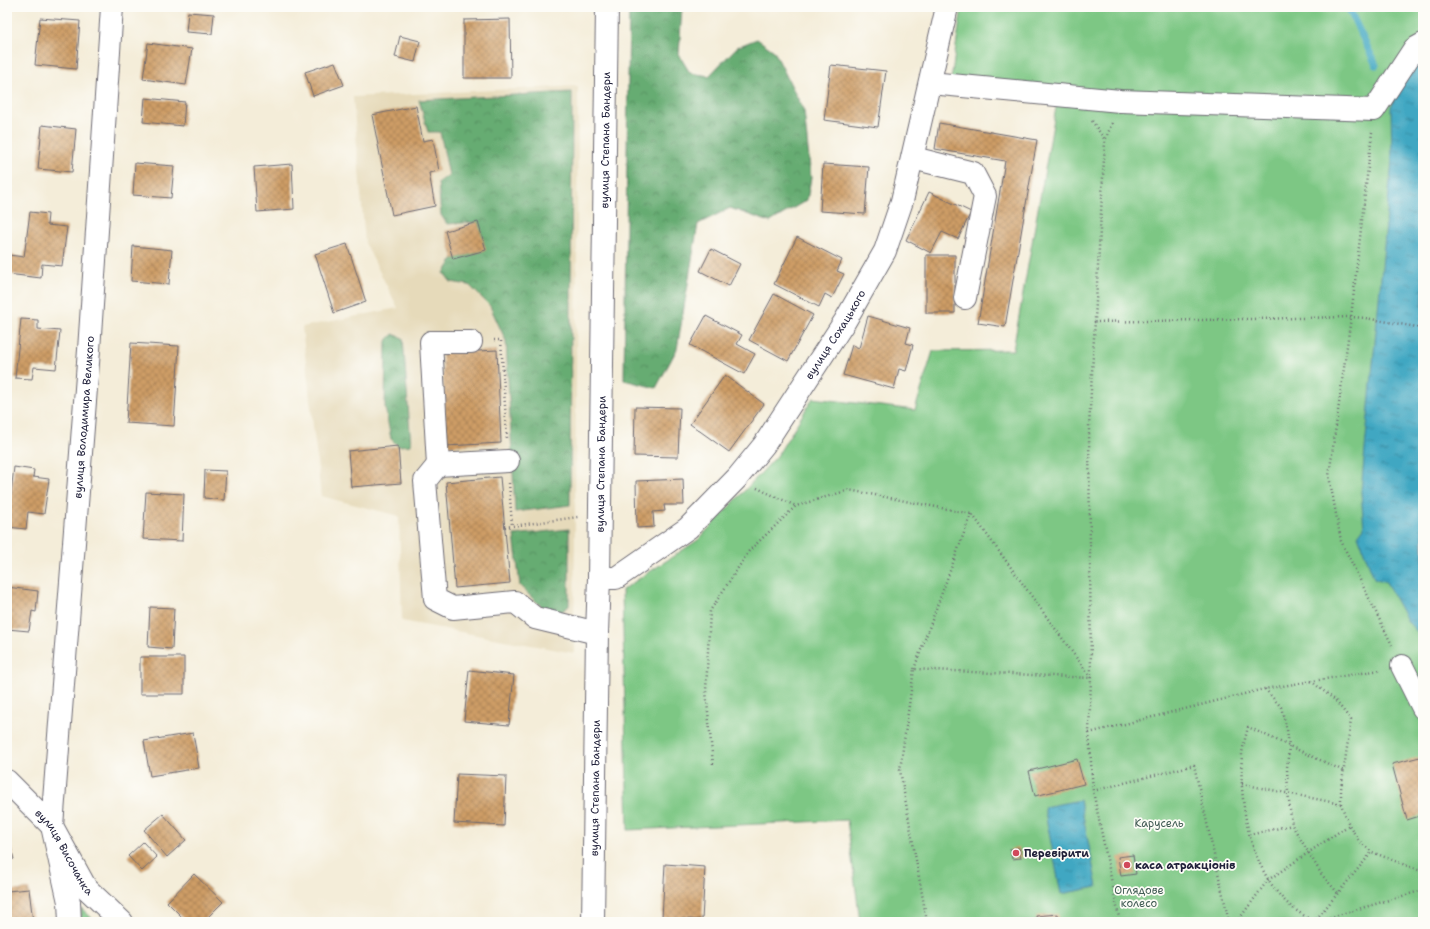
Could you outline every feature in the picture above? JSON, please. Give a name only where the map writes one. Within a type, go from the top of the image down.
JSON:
[{"type":"street","name":"вулиця Володимира Великого","points":[[70,922],[69,902],[52,826],[89,350],[112,7]]},
{"type":"street","name":"вулиця Степана Бандери","points":[[593,922],[607,7]]},
{"type":"street","name":"вулиця Сохацького","points":[[599,578],[616,578],[688,528],[737,478],[764,445],[844,321],[885,251],[902,201],[947,7]]},
{"type":"street","points":[[930,83],[1120,102],[1374,110],[1414,49],[1423,44]]},
{"type":"street","points":[[913,158],[973,173],[985,196],[965,298]]},
{"type":"street","points":[[471,342],[430,342],[438,465],[425,481],[435,599],[453,608],[515,602],[535,618],[597,633]]},
{"type":"street","points":[[438,465],[508,461]]},
{"type":"street","points":[[1402,666],[1423,708]]},
{"type":"street","name":"вулиця Височанка","points":[[7,781],[52,826],[86,888],[122,922]]},
{"type":"path","points":[[1120,102],[1106,141],[1094,322],[1089,427],[1091,678],[1089,733],[1093,791],[1120,922]]},
{"type":"path","points":[[1089,733],[1264,689],[1402,666],[1341,541],[1329,476],[1351,317],[1374,110]]},
{"type":"path","points":[[1094,322],[1351,317],[1423,328]]},
{"type":"path","points":[[471,342],[501,340],[512,526]]},
{"type":"path","points":[[737,478],[796,506]]},
{"type":"path","points":[[713,764],[706,691],[710,611],[749,551],[796,506],[849,490],[972,514],[1091,678]]},
{"type":"path","points":[[927,922],[900,770],[914,669],[972,514]]},
{"type":"path","points":[[505,527],[582,517]]},
{"type":"path","points":[[914,669],[1091,678]]},
{"type":"path","points":[[1311,681],[1335,700],[1351,720],[1341,789],[1341,804],[1348,825],[1359,840],[1372,852],[1423,872]]},
{"type":"path","points":[[1264,689],[1281,707],[1287,730],[1289,746],[1287,768],[1288,793],[1292,825],[1322,875],[1338,893]]},
{"type":"path","points":[[1314,922],[1287,903],[1268,880],[1249,835],[1242,784],[1242,753],[1248,727],[1344,771]]},
{"type":"path","points":[[1093,791],[1194,765],[1230,922]]},
{"type":"path","points":[[1242,784],[1341,804]]},
{"type":"path","points":[[1249,835],[1292,825]]},
{"type":"path","points":[[1237,922],[1268,880],[1348,825]]},
{"type":"path","points":[[1314,922],[1372,852]]},
{"type":"path","points":[[1314,922],[1423,890]]},
{"type":"shaded area","points":[[578,86],[574,653],[402,621],[399,516],[321,496],[302,327],[398,308],[365,243],[353,97]]},
{"type":"green space","points":[[629,7],[682,7],[679,55],[690,73],[709,76],[737,47],[757,39],[774,51],[804,111],[811,178],[807,200],[770,222],[730,208],[698,224],[677,349],[656,388],[624,380]]},
{"type":"green space","points":[[962,7],[1423,7],[1423,922],[860,922],[847,820],[628,830],[622,590],[698,540],[777,456],[813,398],[915,410],[933,351],[1013,350],[1058,96],[950,86]]},
{"type":"green space","points":[[572,92],[570,505],[515,512],[506,341],[490,306],[469,285],[451,282],[444,273],[453,259],[485,250],[478,222],[447,224],[441,215],[438,182],[449,175],[440,132],[428,132],[419,100]]},
{"type":"green space","points":[[393,334],[403,338],[411,445],[398,446],[391,439],[385,407],[386,341]]},
{"type":"green space","points":[[569,529],[569,606],[561,612],[542,607],[520,586],[514,535]]},
{"type":"green space","points":[[81,908],[96,922],[81,922]]},
{"type":"water","points":[[1423,58],[1423,638],[1408,622],[1386,582],[1374,578],[1358,536],[1364,528],[1361,492],[1392,160],[1391,107],[1399,89]]},
{"type":"water","points":[[1080,800],[1097,887],[1061,894],[1044,807]]},
{"type":"building","points":[[188,12],[214,14],[212,34],[186,32]]},
{"type":"building","points":[[40,18],[80,21],[76,69],[35,65]]},
{"type":"building","points":[[510,19],[511,78],[464,78],[464,20]]},
{"type":"building","points":[[400,36],[420,41],[415,62],[395,57]]},
{"type":"building","points":[[148,43],[192,49],[186,85],[143,79]]},
{"type":"building","points":[[335,62],[344,85],[313,96],[305,72]]},
{"type":"building","points":[[831,65],[886,71],[878,127],[824,120]]},
{"type":"building","points":[[145,98],[185,102],[183,126],[143,122]]},
{"type":"building","points":[[416,106],[423,141],[433,139],[439,171],[429,173],[435,206],[392,215],[372,115]]},
{"type":"building","points":[[939,123],[1037,140],[1005,327],[978,323],[1005,161],[935,149]]},
{"type":"building","points":[[42,125],[76,129],[72,172],[38,169]]},
{"type":"building","points":[[135,163],[174,166],[171,198],[133,195]]},
{"type":"building","points":[[292,164],[294,209],[257,212],[254,167]]},
{"type":"building","points":[[823,164],[869,167],[865,214],[820,211]]},
{"type":"building","points":[[929,192],[971,212],[958,239],[942,232],[931,253],[906,240]]},
{"type":"building","points":[[30,212],[48,214],[47,225],[67,227],[62,266],[42,264],[41,278],[7,274],[9,255],[24,257]]},
{"type":"building","points":[[478,222],[486,250],[453,259],[445,231]]},
{"type":"building","points":[[797,237],[842,260],[837,271],[844,274],[832,298],[825,294],[819,307],[774,284]]},
{"type":"building","points":[[347,244],[366,302],[334,313],[315,254]]},
{"type":"building","points":[[133,246],[172,250],[169,284],[131,281]]},
{"type":"building","points":[[711,249],[740,264],[729,286],[700,271]]},
{"type":"building","points":[[926,255],[955,255],[955,313],[926,313]]},
{"type":"building","points":[[774,294],[813,315],[788,361],[749,340]]},
{"type":"building","points":[[706,316],[742,335],[737,344],[755,354],[744,374],[690,345]]},
{"type":"building","points":[[868,316],[910,328],[906,343],[913,345],[906,371],[899,369],[894,389],[843,375],[852,345],[859,348]]},
{"type":"building","points":[[21,319],[38,320],[38,329],[60,331],[56,369],[34,367],[32,379],[15,378]]},
{"type":"building","points":[[131,343],[179,346],[174,426],[126,423]]},
{"type":"building","points":[[497,350],[501,443],[446,446],[442,353]]},
{"type":"building","points":[[725,375],[764,404],[729,452],[690,424]]},
{"type":"building","points":[[635,407],[680,408],[678,457],[634,456]]},
{"type":"building","points":[[398,446],[401,483],[351,487],[348,451]]},
{"type":"building","points":[[14,467],[34,470],[33,477],[49,479],[44,514],[28,512],[26,529],[7,527]]},
{"type":"building","points":[[205,470],[226,471],[224,500],[204,498]]},
{"type":"building","points":[[500,477],[510,583],[455,588],[446,482]]},
{"type":"building","points":[[683,479],[684,505],[664,505],[665,511],[653,512],[654,527],[637,528],[636,481]]},
{"type":"building","points":[[146,492],[184,494],[182,541],[143,539]]},
{"type":"building","points":[[7,587],[38,591],[36,612],[32,611],[29,631],[7,629]]},
{"type":"building","points":[[150,607],[174,608],[172,649],[148,647]]},
{"type":"building","points":[[140,657],[184,657],[184,694],[140,694]]},
{"type":"building","points":[[469,670],[514,675],[509,725],[464,721]]},
{"type":"building","points":[[193,733],[199,768],[150,776],[144,741]]},
{"type":"building","points":[[1420,757],[1423,770],[1423,815],[1407,820],[1392,764]]},
{"type":"building","points":[[1077,759],[1084,784],[1035,796],[1029,771]]},
{"type":"building","points":[[457,774],[506,776],[504,826],[454,823]]},
{"type":"building","points":[[163,814],[186,840],[167,857],[144,830]]},
{"type":"building","points":[[7,834],[14,859],[7,861]]},
{"type":"building","points":[[143,842],[157,857],[142,871],[128,856]]},
{"type":"building","name":"Перевірити","points":[[1019,848],[1021,858],[1012,859],[1010,849]]},
{"type":"building","name":"каса атракціонів","points":[[1133,855],[1136,874],[1121,876],[1118,857]]},
{"type":"building","points":[[665,864],[705,867],[702,920],[662,918]]},
{"type":"building","points":[[194,874],[223,902],[203,922],[187,922],[167,902]]},
{"type":"building","points":[[29,889],[33,922],[7,922],[7,891]]},
{"type":"building","points":[[1058,914],[1059,922],[1037,922],[1036,916]]},
{"type":"waterway","points":[[1348,7],[1376,65]]},
{"type":"waterway","points":[[1421,636],[1423,643]]},
{"type":"place","name":"Перевірити","points":[[1016,853]]},
{"type":"place","name":"каса атракціонів","points":[[1127,865]]},
{"type":"park label","name":"Карусель","points":[[1159,823]]},
{"type":"park label","name":"Оглядове колесо","points":[[1139,896]]}]
